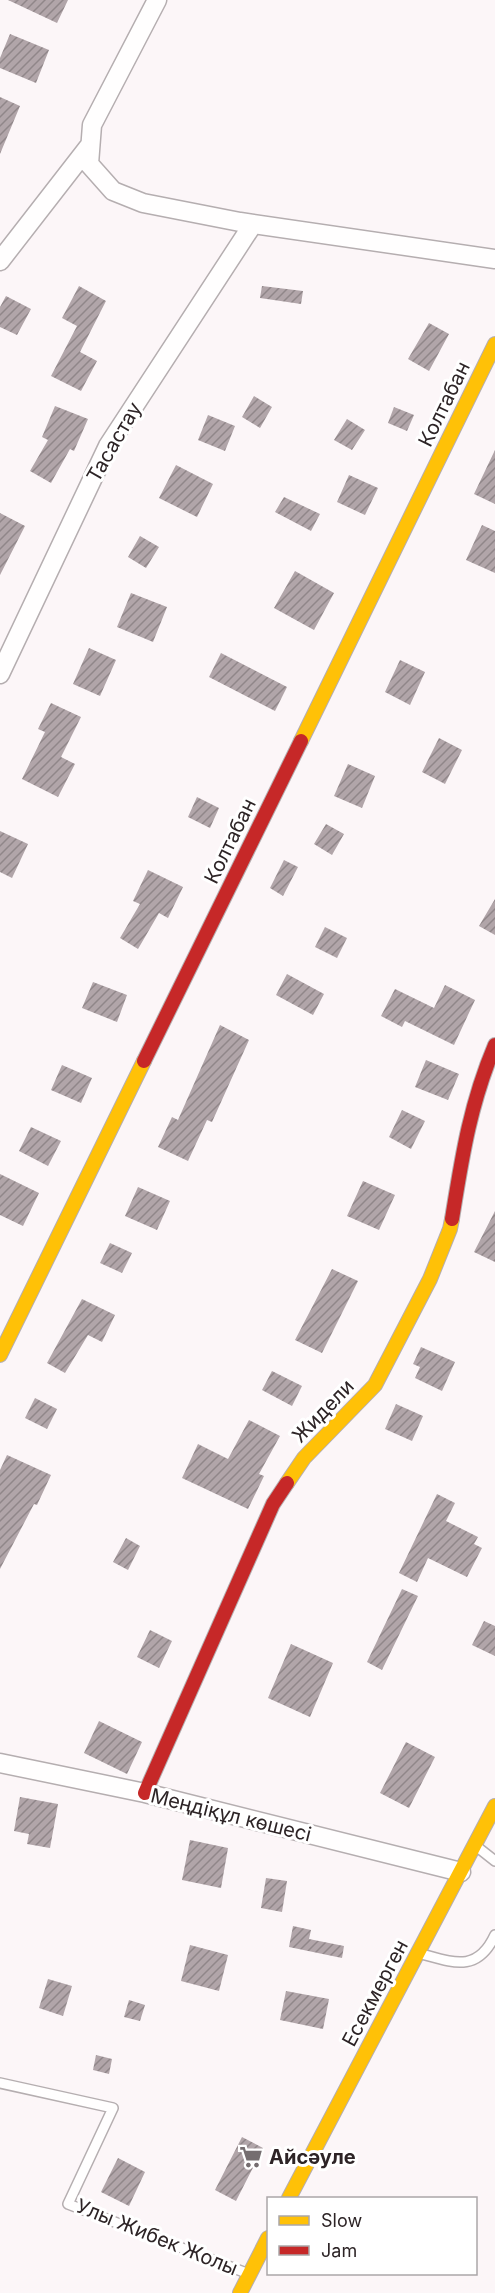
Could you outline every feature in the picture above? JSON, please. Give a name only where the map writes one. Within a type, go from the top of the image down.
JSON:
[{"type":"street","points":[[157,0],[92,125],[89,164],[113,191],[143,203],[253,224],[495,259]]},
{"type":"street","points":[[0,261],[90,145]]},
{"type":"street","name":"Тасастау","points":[[0,674],[108,446],[253,224]]},
{"type":"street","name":"Колтабан","points":[[0,1355],[495,344]]},
{"type":"street","name":"Жидели","points":[[145,1793],[273,1504],[304,1458],[375,1385],[430,1279],[450,1229],[466,1131],[480,1080],[495,1045]]},
{"type":"street","name":"Меңдіқұл көшесі","points":[[0,1763],[145,1793],[461,1872]]},
{"type":"street","name":"Eсекмерген","points":[[290,2197],[495,1806]]},
{"type":"street","points":[[240,2293],[267,2240]]},
{"type":"lane","points":[[475,1845],[495,1861]]},
{"type":"lane","points":[[418,1953],[450,1962],[467,1963],[477,1959],[489,1948],[495,1935]]},
{"type":"lane","name":"Улы Жибек Жолы","points":[[0,2083],[113,2108],[68,2204],[249,2274]]},
{"type":"building","points":[[8,0],[68,0],[57,23]]},
{"type":"building","points":[[10,34],[49,50],[36,83],[0,68],[0,58]]},
{"type":"building","points":[[0,97],[20,106],[0,154]]},
{"type":"building","points":[[79,286],[106,301],[80,352],[97,361],[81,391],[51,376],[77,326],[62,318]]},
{"type":"building","points":[[262,286],[303,291],[301,304],[260,298]]},
{"type":"building","points":[[6,296],[31,309],[17,335],[0,327],[0,307]]},
{"type":"building","points":[[429,323],[449,334],[429,371],[408,359]]},
{"type":"building","points":[[254,396],[272,407],[260,428],[242,417]]},
{"type":"building","points":[[55,406],[88,419],[74,451],[70,449],[51,483],[30,471],[48,440],[42,437]]},
{"type":"building","points":[[394,407],[414,415],[407,431],[388,423]]},
{"type":"building","points":[[208,415],[235,426],[225,451],[198,440]]},
{"type":"building","points":[[347,419],[365,430],[352,450],[334,440]]},
{"type":"building","points":[[495,450],[495,504],[474,494]]},
{"type":"building","points":[[176,465],[213,484],[197,517],[159,498]]},
{"type":"building","points":[[349,475],[378,488],[365,515],[337,502]]},
{"type":"building","points":[[284,497],[320,514],[311,531],[275,512]]},
{"type":"building","points":[[0,513],[25,526],[0,575]]},
{"type":"building","points":[[482,525],[495,531],[495,573],[466,560]]},
{"type":"building","points":[[140,536],[159,547],[146,568],[128,557]]},
{"type":"building","points":[[295,571],[334,593],[314,630],[274,608]]},
{"type":"building","points":[[131,593],[167,607],[153,642],[117,627]]},
{"type":"building","points":[[89,648],[116,660],[100,696],[73,684]]},
{"type":"building","points":[[221,653],[287,687],[275,711],[209,677]]},
{"type":"building","points":[[400,660],[425,672],[410,705],[385,692]]},
{"type":"building","points":[[51,703],[81,717],[61,757],[75,764],[58,797],[22,779],[45,732],[38,729]]},
{"type":"building","points":[[439,738],[462,750],[445,784],[422,772]]},
{"type":"building","points":[[348,764],[375,776],[362,808],[334,796]]},
{"type":"building","points":[[197,797],[219,808],[210,828],[188,817]]},
{"type":"building","points":[[326,824],[344,834],[332,855],[314,844]]},
{"type":"building","points":[[0,831],[28,844],[12,878],[0,872]]},
{"type":"building","points":[[284,860],[298,867],[283,896],[270,888]]},
{"type":"building","points":[[148,870],[183,887],[168,918],[159,913],[138,949],[120,938],[140,904],[133,901]]},
{"type":"building","points":[[495,899],[495,935],[479,926]]},
{"type":"building","points":[[325,927],[347,938],[337,958],[315,947]]},
{"type":"building","points":[[287,974],[324,994],[313,1015],[276,995]]},
{"type":"building","points":[[93,982],[127,995],[117,1022],[82,1008]]},
{"type":"building","points":[[445,985],[475,1000],[454,1045],[405,1021],[402,1027],[381,1016],[395,989],[434,1008]]},
{"type":"building","points":[[220,1025],[249,1040],[212,1122],[207,1120],[188,1161],[158,1147],[172,1117],[178,1120]]},
{"type":"building","points":[[426,1060],[459,1074],[448,1100],[415,1087]]},
{"type":"building","points":[[62,1065],[92,1078],[81,1103],[51,1090]]},
{"type":"building","points":[[402,1110],[425,1121],[411,1149],[389,1137]]},
{"type":"building","points":[[31,1127],[61,1141],[48,1166],[19,1151]]},
{"type":"building","points":[[0,1174],[39,1193],[23,1226],[0,1215]]},
{"type":"building","points":[[363,1181],[395,1195],[379,1230],[347,1216]]},
{"type":"building","points":[[138,1187],[170,1201],[157,1230],[125,1216]]},
{"type":"building","points":[[495,1211],[495,1262],[474,1252]]},
{"type":"building","points":[[110,1243],[132,1253],[122,1273],[100,1263]]},
{"type":"building","points":[[332,1269],[358,1281],[322,1353],[295,1340]]},
{"type":"building","points":[[82,1299],[115,1315],[102,1342],[88,1335],[65,1373],[47,1363]]},
{"type":"building","points":[[421,1347],[455,1362],[442,1391],[415,1378],[420,1367],[413,1364]]},
{"type":"building","points":[[272,1371],[302,1386],[292,1406],[262,1390]]},
{"type":"building","points":[[35,1398],[57,1409],[47,1429],[25,1418]]},
{"type":"building","points":[[396,1404],[423,1416],[412,1441],[385,1429]]},
{"type":"building","points":[[249,1420],[280,1436],[259,1474],[264,1476],[248,1509],[182,1478],[198,1444],[228,1459]]},
{"type":"building","points":[[7,1455],[51,1475],[37,1505],[34,1504],[0,1569],[0,1470]]},
{"type":"building","points":[[437,1494],[455,1503],[446,1521],[478,1537],[474,1544],[482,1548],[467,1577],[428,1558],[417,1582],[399,1573]]},
{"type":"building","points":[[126,1538],[140,1546],[128,1570],[113,1562]]},
{"type":"building","points":[[402,1589],[418,1596],[382,1670],[367,1662]]},
{"type":"building","points":[[484,1621],[495,1626],[495,1656],[472,1645]]},
{"type":"building","points":[[150,1630],[172,1641],[159,1668],[137,1657]]},
{"type":"building","points":[[291,1644],[333,1663],[310,1717],[268,1698]]},
{"type":"building","points":[[99,1721],[142,1742],[127,1774],[84,1753]]},
{"type":"building","points":[[406,1742],[435,1757],[409,1808],[380,1793]]},
{"type":"building","points":[[20,1797],[58,1804],[50,1848],[27,1844],[29,1834],[14,1831]]},
{"type":"building","points":[[190,1840],[228,1848],[221,1888],[182,1880]]},
{"type":"building","points":[[266,1878],[287,1881],[282,1912],[261,1908]]},
{"type":"building","points":[[293,1926],[311,1930],[309,1939],[344,1946],[342,1958],[289,1947]]},
{"type":"building","points":[[190,1945],[228,1955],[219,1991],[181,1981]]},
{"type":"building","points":[[48,1979],[72,1986],[63,2016],[39,2008]]},
{"type":"building","points":[[286,1991],[329,1999],[323,2029],[280,2020]]},
{"type":"building","points":[[129,2000],[145,2005],[140,2021],[124,2017]]},
{"type":"building","points":[[96,2055],[112,2059],[109,2074],[93,2070]]},
{"type":"building","points":[[242,2137],[263,2148],[236,2201],[215,2190]]},
{"type":"building","points":[[118,2158],[145,2172],[129,2206],[101,2192]]},
{"type":"traffic: slow","points":[[301,741],[495,344]]},
{"type":"traffic: slow","points":[[0,1355],[144,1061]]},
{"type":"traffic: slow","points":[[287,1483],[304,1458],[375,1385],[430,1279],[452,1219]]},
{"type":"traffic: slow","points":[[290,2197],[495,1806]]},
{"type":"traffic: slow","points":[[240,2293],[267,2240]]},
{"type":"traffic: jam","points":[[144,1061],[301,741]]},
{"type":"traffic: jam","points":[[452,1219],[463,1152],[473,1110],[495,1045]]},
{"type":"traffic: jam","points":[[145,1793],[273,1504],[287,1483]]},
{"type":"place","name":"Айсəyле","points":[[251,2157]]}]
